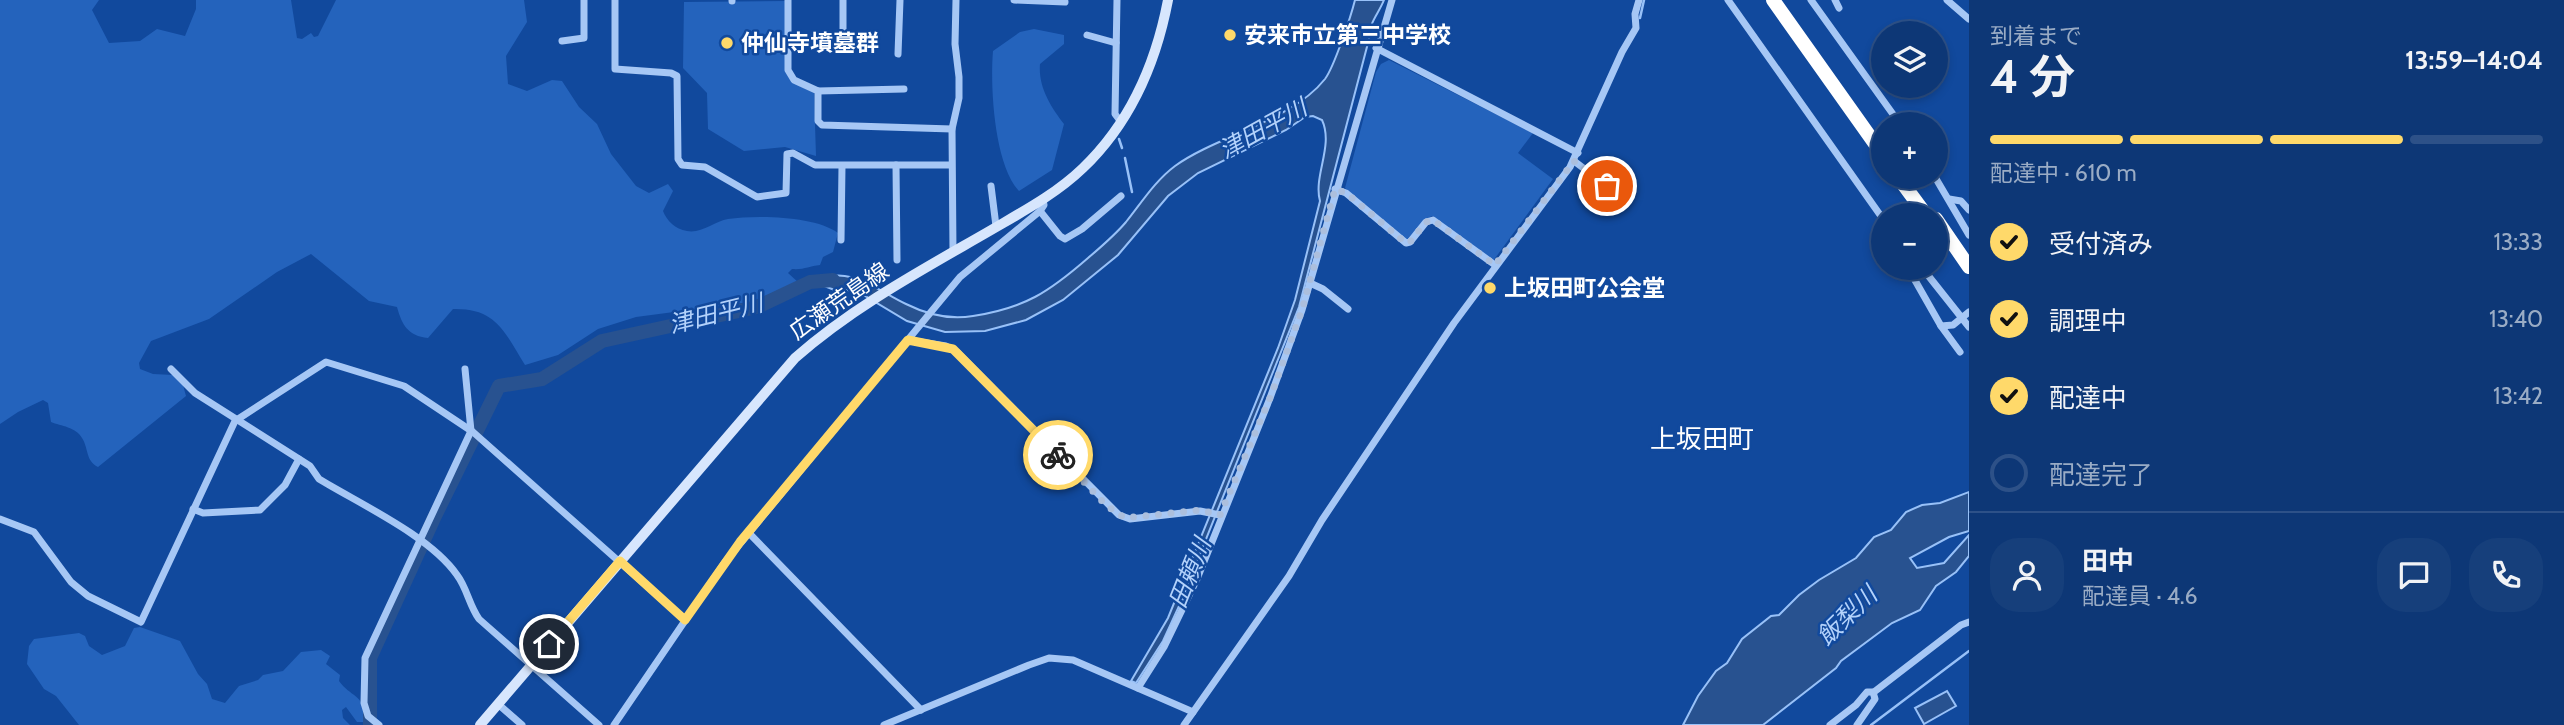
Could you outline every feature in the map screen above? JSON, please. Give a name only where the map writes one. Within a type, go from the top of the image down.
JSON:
[{"type":"highway","points":[[1773,0],[1871,138]]},
{"type":"highway","points":[[1780,0],[1871,127]]},
{"type":"highway","points":[[1948,237],[1969,267]]},
{"type":"highway","points":[[1948,246],[1969,276]]},
{"type":"main road","name":"広瀬荒島線","points":[[480,725],[795,358],[829,328],[863,304],[996,226],[1041,206],[1083,169],[1121,122],[1146,78],[1162,32],[1168,0]]},
{"type":"street","points":[[562,41],[584,38],[584,0]]},
{"type":"street","points":[[615,0],[615,69],[671,73],[677,76],[678,159],[682,165],[705,167],[760,197],[786,193],[787,154],[793,153],[816,165],[951,164]]},
{"type":"street","points":[[788,0],[788,70],[794,80],[818,91],[904,89]]},
{"type":"street","points":[[843,0],[843,50]]},
{"type":"street","points":[[898,54],[900,0]]},
{"type":"street","points":[[953,252],[952,128],[959,77],[955,44],[956,0]]},
{"type":"street","points":[[1014,0],[1065,2]]},
{"type":"street","points":[[1117,0],[1115,114],[1121,122]]},
{"type":"street","points":[[1136,688],[1180,616],[1216,514],[1270,398],[1310,284],[1391,0]]},
{"type":"street","points":[[1184,725],[1289,576],[1335,500],[1454,323],[1574,161],[1622,52],[1636,28],[1635,14],[1639,0]]},
{"type":"street","points":[[1728,0],[1872,203]]},
{"type":"street","points":[[1811,0],[1891,112]]},
{"type":"street","points":[[1947,0],[1969,19]]},
{"type":"street","points":[[1087,35],[1116,43]]},
{"type":"street","points":[[1376,48],[1578,153]]},
{"type":"street","points":[[818,91],[818,121],[822,125],[952,128]]},
{"type":"street","points":[[1574,161],[1607,186]]},
{"type":"street","points":[[896,165],[897,260]]},
{"type":"street","points":[[841,240],[842,166]]},
{"type":"street","points":[[991,186],[996,226]]},
{"type":"street","points":[[1335,189],[1346,193],[1406,243],[1410,242],[1426,222],[1433,220],[1495,265]]},
{"type":"street","points":[[1943,189],[1969,235]]},
{"type":"street","points":[[614,725],[748,533],[960,278],[1041,206],[1060,236],[1065,239],[1082,229],[1121,196]]},
{"type":"street","points":[[1949,199],[1961,201],[1969,210]]},
{"type":"street","points":[[1915,280],[1941,326],[1960,352]]},
{"type":"street","points":[[1932,280],[1969,327]]},
{"type":"street","points":[[1310,284],[1323,289],[1348,309]]},
{"type":"street","points":[[1941,326],[1953,325],[1969,312]]},
{"type":"street","points":[[908,340],[953,349],[1119,515],[1130,519],[1200,510],[1216,514]]},
{"type":"street","points":[[0,519],[34,532],[71,582],[89,596],[141,622],[235,421],[326,362],[404,386],[474,433],[685,620]]},
{"type":"street","points":[[171,369],[195,393],[235,421],[310,466],[319,479],[423,542],[457,574],[470,607],[479,619],[599,725]]},
{"type":"street","points":[[373,720],[364,703],[365,658],[474,433],[465,369]]},
{"type":"street","points":[[193,509],[203,513],[260,510],[285,485],[299,459]]},
{"type":"street","points":[[748,533],[921,710]]},
{"type":"street","points":[[1830,725],[1856,705],[1867,692],[1874,692],[1966,622]]},
{"type":"street","points":[[884,725],[1049,658],[1073,660],[1193,712]]},
{"type":"street","points":[[1857,725],[1875,699],[1874,692]]},
{"type":"street","points":[[498,704],[522,725]]},
{"type":"shaded area","points":[[0,0],[99,0],[92,10],[109,43],[140,41],[157,29],[185,36],[196,9],[196,0],[291,0],[297,38],[302,39],[311,33],[314,37],[318,36],[336,0],[524,0],[527,22],[506,56],[508,84],[527,91],[552,80],[562,81],[579,107],[597,124],[611,154],[636,186],[649,193],[668,184],[673,191],[663,211],[672,224],[692,231],[728,219],[769,217],[801,220],[828,227],[838,233],[833,252],[823,257],[820,265],[792,269],[788,273],[799,283],[750,302],[636,317],[598,329],[558,355],[525,365],[504,332],[489,317],[468,310],[453,309],[428,338],[415,335],[404,324],[397,307],[369,301],[311,254],[277,272],[209,319],[151,341],[139,363],[140,369],[153,374],[173,375],[183,385],[186,396],[98,467],[91,461],[79,434],[51,422],[48,403],[43,400],[0,424]]},
{"type":"shaded area","points":[[786,1],[792,82],[814,93],[816,156],[785,147],[744,151],[708,129],[707,93],[683,68],[684,2]]},
{"type":"shaded area","points":[[1034,29],[1064,35],[1064,44],[1040,64],[1040,72],[1046,96],[1064,124],[1052,170],[1019,191],[1004,163],[995,124],[993,51],[1020,32]]},
{"type":"shaded area","points":[[1389,60],[1533,133],[1518,153],[1553,179],[1493,261],[1432,216],[1426,219],[1411,239],[1405,239],[1345,188],[1376,72],[1381,64]]},
{"type":"shaded area","points":[[140,627],[180,641],[198,674],[207,684],[212,699],[225,703],[239,686],[258,680],[263,675],[283,671],[301,652],[321,650],[330,656],[326,664],[340,675],[339,681],[361,701],[363,722],[357,722],[346,707],[342,710],[343,718],[350,725],[79,725],[56,696],[44,689],[27,664],[29,646],[34,639],[79,633],[85,636],[89,646],[102,655],[125,646],[134,628]]},
{"type":"water","name":"田頼川","points":[[1355,0],[1384,0],[1370,28],[1299,307],[1180,604],[1163,641],[1136,683],[1131,681],[1168,618],[1295,300],[1320,201],[1319,181],[1326,140],[1322,120],[1313,116],[1305,117],[1286,130],[1198,173],[1168,196],[1118,255],[1063,300],[1026,320],[985,331],[945,332],[907,321],[860,293],[837,291],[814,282],[838,275],[850,277],[922,311],[956,317],[991,313],[1035,297],[1061,280],[1108,241],[1155,185],[1175,166],[1212,145],[1274,117],[1311,94],[1329,73]]},
{"type":"water","name":"飯梨川","points":[[1969,492],[1969,531],[1949,537],[1910,558],[1917,568],[1944,563],[1969,535],[1969,556],[1956,572],[1936,586],[1920,610],[1892,623],[1763,725],[1683,725],[1698,696],[1716,671],[1727,663],[1742,639],[1771,616],[1779,615],[1819,580],[1856,558],[1874,537],[1891,530],[1906,512]]},
{"type":"water","points":[[1947,691],[1956,706],[1924,724],[1915,708]]},
{"type":"waterway","points":[[1640,18],[1644,0]]},
{"type":"waterway","points":[[1119,139],[1122,148]]},
{"type":"waterway","points":[[1125,158],[1132,192]]},
{"type":"waterway","name":"津田平川","points":[[370,725],[370,658],[434,518],[499,386],[542,379],[602,341],[757,307],[810,282],[833,280]]},
{"type":"waterway","points":[[1871,725],[1969,651]]},
{"type":"way so far","points":[[1058,455],[1107,506],[1125,518],[1200,510],[1220,515],[1270,398],[1302,310],[1335,189],[1346,193],[1406,243],[1410,242],[1426,222],[1433,220],[1495,265],[1574,161],[1607,186]]},
{"type":"place","name":"安来市立第三中学校","points":[[1230,35]]},
{"type":"place","name":"仲仙寺墳墓群","points":[[727,43]]},
{"type":"place","name":"上坂田町公会堂","points":[[1490,288]]},
{"type":"district","name":"上坂田町","points":[[1702,439]]},
{"type":"route","points":[[549,644],[620,561],[685,620],[740,542],[908,340],[916,344],[953,349],[1058,455]]}]
